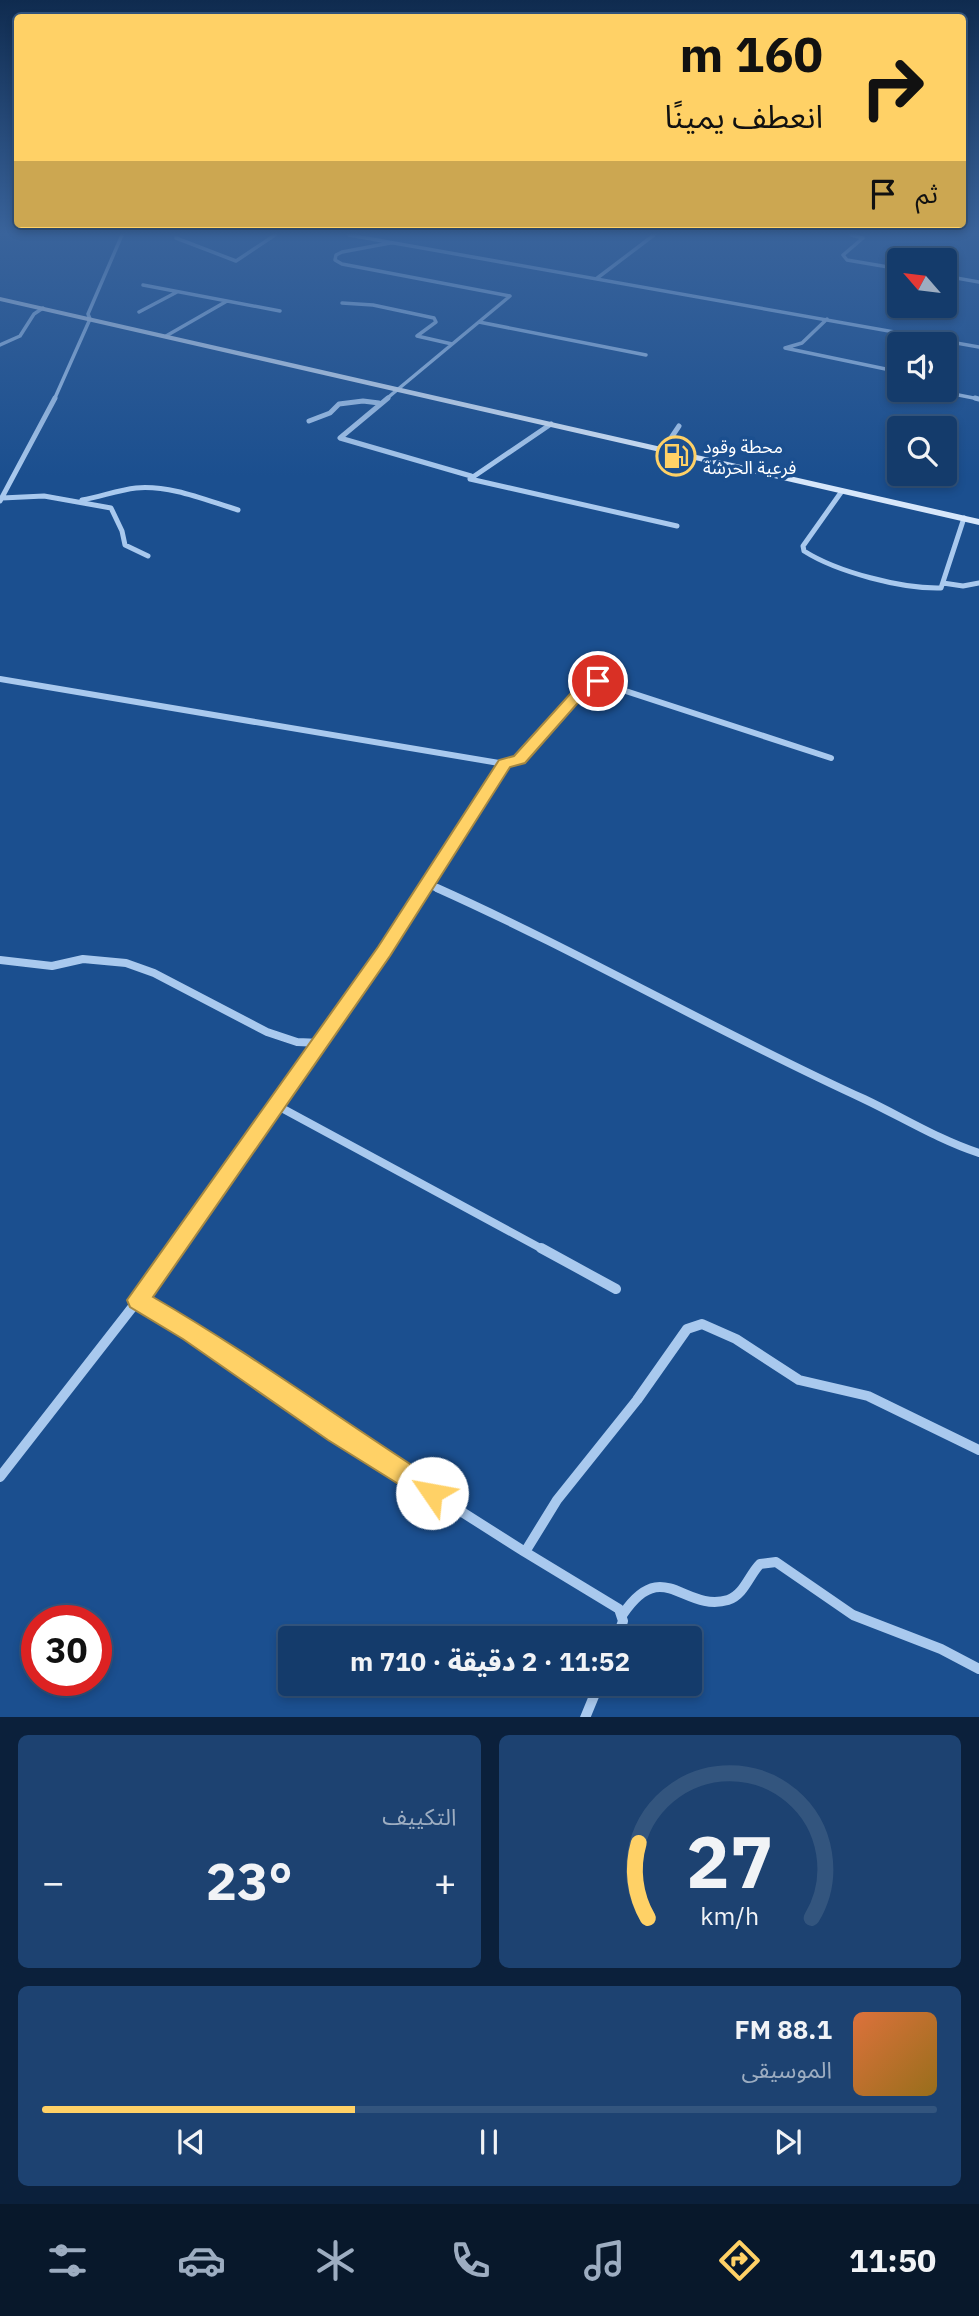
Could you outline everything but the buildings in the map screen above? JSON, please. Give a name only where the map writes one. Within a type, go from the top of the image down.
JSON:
[{"type":"street","points":[[0,345],[20,336],[33,315]]},
{"type":"street","points":[[73,315],[979,522]]},
{"type":"street","points":[[1,500],[63,384],[90,319],[88,315]]},
{"type":"street","points":[[166,336],[202,315]]},
{"type":"street","points":[[419,315],[434,318],[436,322],[417,336],[452,344]]},
{"type":"street","points":[[488,315],[340,438],[471,476],[551,424]]},
{"type":"street","points":[[805,315],[979,346]]},
{"type":"street","points":[[827,319],[802,343],[785,348],[887,369]]},
{"type":"street","points":[[480,322],[646,355]]},
{"type":"street","points":[[957,395],[979,399]]},
{"type":"street","points":[[309,421],[331,412],[339,404],[360,401],[379,403]]},
{"type":"street","points":[[663,450],[679,426]]},
{"type":"street","points":[[471,476],[471,480],[482,484],[530,491],[677,526]]},
{"type":"street","points":[[78,501],[130,489],[155,488],[238,510]]},
{"type":"street","points":[[842,491],[803,546],[806,554],[850,570],[916,587],[941,589],[964,518]]},
{"type":"street","points":[[1,500],[44,496],[113,509],[125,545],[148,556]]},
{"type":"street","points":[[943,583],[963,586],[979,583]]},
{"type":"street","points":[[0,679],[505,764],[520,759],[585,686],[598,681],[831,758]]},
{"type":"street","points":[[0,1477],[138,1300],[321,1044],[429,885],[505,764]]},
{"type":"street","points":[[429,885],[524,928],[800,1071],[896,1113],[944,1142],[979,1153]]},
{"type":"street","points":[[0,960],[52,967],[83,959],[126,963],[154,973],[267,1032],[297,1042],[321,1044]]},
{"type":"street","points":[[276,1105],[616,1289]]},
{"type":"street","points":[[138,1300],[191,1331],[337,1432],[525,1552],[614,1605],[623,1614]]},
{"type":"street","points":[[525,1552],[557,1500],[637,1400],[679,1339],[687,1329],[702,1324],[736,1339],[799,1380],[868,1396],[979,1450]]},
{"type":"street","points":[[621,1626],[629,1601],[646,1588],[660,1588],[717,1601],[730,1600],[738,1594],[760,1563],[768,1560],[776,1562],[853,1615],[941,1649],[979,1668]]},
{"type":"street","points":[[585,1717],[594,1696]]},
{"type":"place","name":"محطة وقود فرعية الحرشة","points":[[676,456]]},
{"type":"route","points":[[432,1493],[337,1432],[191,1331],[138,1300],[384,952],[505,764],[520,759],[585,686],[598,681]]}]
